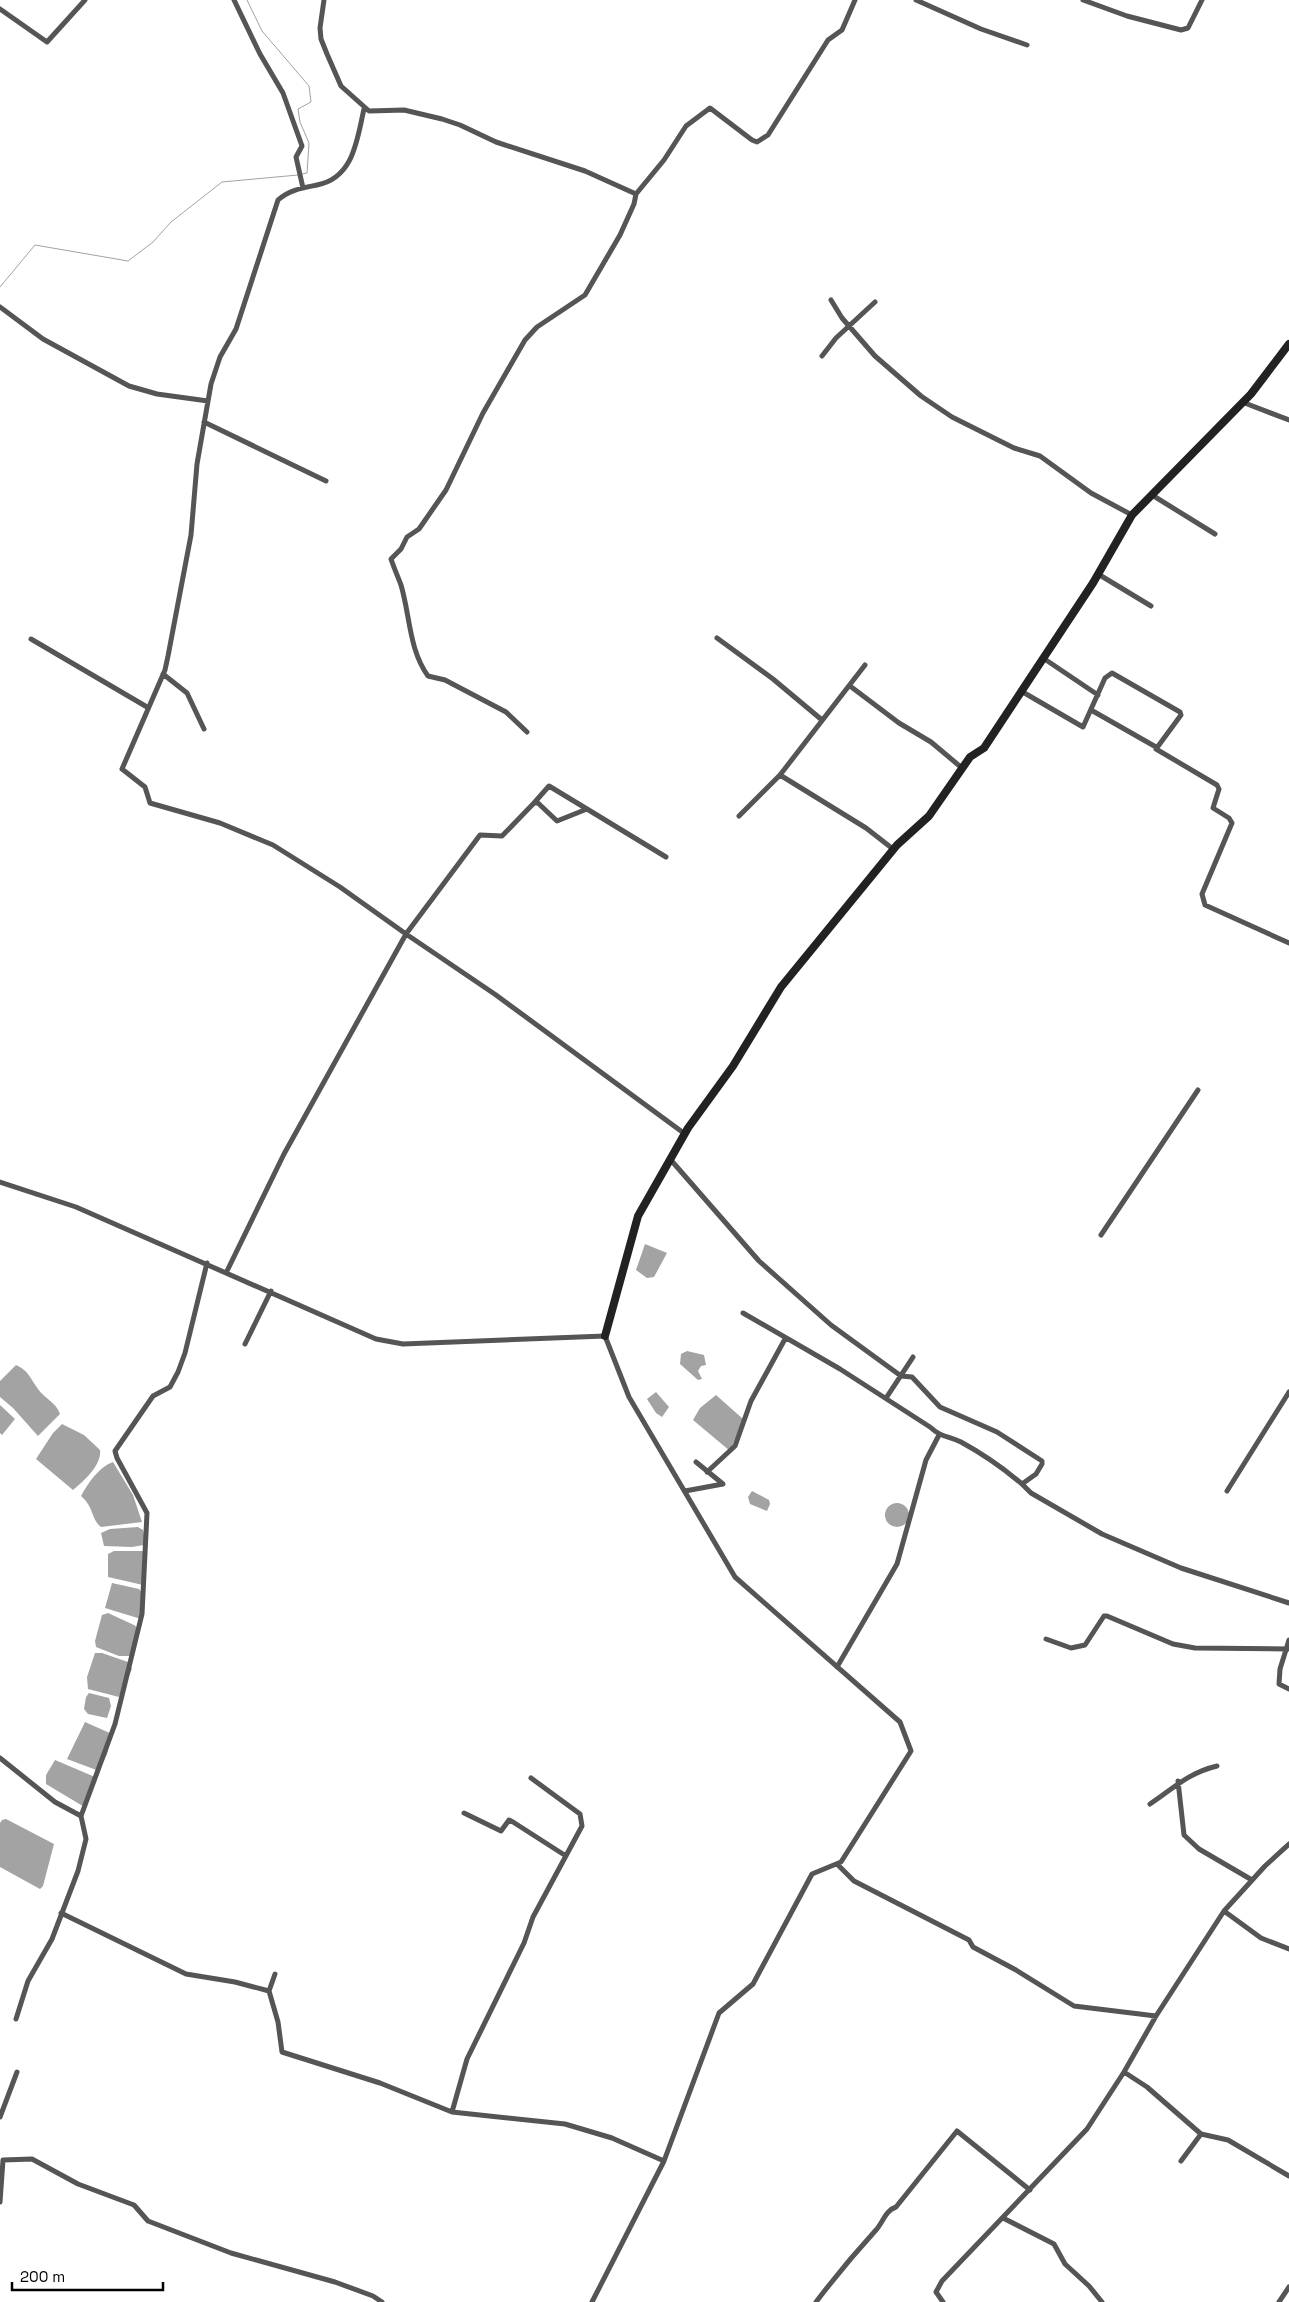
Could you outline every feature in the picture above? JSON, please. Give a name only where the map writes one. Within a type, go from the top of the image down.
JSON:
[{"type":"street","points":[[0,8],[47,42],[85,0]]},
{"type":"street","points":[[234,0],[260,54],[283,92],[302,146],[296,157],[303,188]]},
{"type":"street","points":[[324,0],[320,28],[322,39],[340,86],[364,109],[369,111],[404,110],[442,119],[460,125],[496,142],[585,171],[636,194]]},
{"type":"street","points":[[527,732],[506,712],[444,680],[428,676],[422,668],[415,646],[401,586],[391,559],[401,549],[407,537],[419,529],[446,490],[483,413],[525,340],[537,327],[585,295],[620,235],[636,194],[664,160],[686,126],[710,108],[752,140],[757,142],[768,135],[828,40],[842,30],[855,0]]},
{"type":"street","points":[[916,0],[1002,37],[1028,45]]},
{"type":"street","points":[[1083,0],[1128,16],[1181,30],[1188,28],[1202,0]]},
{"type":"street","points":[[364,109],[352,158],[344,171],[331,181],[286,193],[278,200],[236,329],[220,357],[204,422],[197,464],[190,542],[163,674],[147,707],[122,769],[145,787],[150,803],[220,822],[273,844],[332,882],[503,1000],[685,1134]]},
{"type":"street","points":[[831,300],[849,327],[875,356],[921,396],[952,417],[1014,448],[1040,456],[1091,493],[1132,515]]},
{"type":"street","points":[[822,356],[836,338],[874,302]]},
{"type":"street","points":[[0,306],[42,339],[129,386],[157,394],[208,401]]},
{"type":"street","points":[[592,2302],[664,2161],[719,2013],[753,1984],[812,1874],[841,1862],[911,1751],[900,1722],[735,1577],[629,1397],[606,1336],[638,1216],[685,1134],[733,1066],[782,987],[893,849],[929,816],[970,757],[984,748],[1098,574],[1132,515],[1251,394],[1289,344]]},
{"type":"street","points":[[1242,402],[1289,420]]},
{"type":"street","points":[[204,422],[326,481]]},
{"type":"street","points":[[1152,495],[1216,534]]},
{"type":"street","points":[[1098,574],[1151,606]]},
{"type":"street","points":[[31,638],[147,707]]},
{"type":"street","points":[[717,638],[773,679],[822,720]]},
{"type":"street","points":[[1042,658],[1098,695]]},
{"type":"street","points":[[739,816],[780,775],[865,665]]},
{"type":"street","points":[[1021,691],[1084,727],[1105,678],[1112,673],[1180,712],[1181,715],[1156,747]]},
{"type":"street","points":[[163,674],[187,693],[204,729]]},
{"type":"street","points":[[850,686],[899,724],[931,742],[962,768]]},
{"type":"street","points":[[1091,710],[1217,785],[1218,789],[1213,808],[1231,820],[1202,894],[1206,905],[1289,943]]},
{"type":"street","points":[[780,775],[866,828],[893,849]]},
{"type":"street","points":[[227,1271],[284,1154],[406,934],[480,835],[485,833],[496,836],[506,833],[549,786],[666,857]]},
{"type":"street","points":[[534,803],[538,803],[557,820],[587,809]]},
{"type":"street","points":[[1100,1235],[1198,1090]]},
{"type":"street","points":[[670,1159],[760,1261],[831,1325],[901,1376],[912,1377],[940,1407],[996,1432],[1042,1461],[1036,1474],[1022,1484]]},
{"type":"street","points":[[0,1182],[76,1207],[227,1271],[376,1339],[403,1344],[606,1336]]},
{"type":"street","points":[[16,2019],[28,1981],[52,1939],[78,1871],[86,1838],[81,1816],[115,1724],[142,1614],[147,1513],[115,1451],[152,1396],[170,1387],[178,1372],[185,1352],[206,1263]]},
{"type":"street","points":[[245,1344],[270,1291]]},
{"type":"street","points":[[743,1313],[785,1339],[840,1368],[930,1427],[939,1435],[953,1438],[994,1461],[1031,1493],[1102,1534],[1181,1568],[1289,1603]]},
{"type":"street","points":[[707,1472],[735,1446],[751,1401],[785,1339]]},
{"type":"street","points":[[886,1398],[913,1358]]},
{"type":"street","points":[[1227,1490],[1289,1392]]},
{"type":"street","points":[[837,1667],[897,1564],[926,1460],[939,1435]]},
{"type":"street","points":[[685,1491],[723,1484],[696,1462]]},
{"type":"street","points":[[1046,1639],[1071,1648],[1085,1645],[1104,1616],[1107,1616],[1173,1644],[1195,1648],[1287,1649]]},
{"type":"street","points":[[1289,1640],[1280,1669],[1279,1684],[1289,1690]]},
{"type":"street","points":[[0,1758],[55,1802],[81,1816]]},
{"type":"street","points":[[1150,1804],[1178,1781],[1191,1774],[1217,1766]]},
{"type":"street","points":[[452,2112],[467,2059],[524,1943],[533,1917],[582,1826],[580,1814],[531,1778]]},
{"type":"street","points":[[1178,1781],[1184,1835],[1199,1849],[1252,1880]]},
{"type":"street","points":[[464,1813],[501,1831],[509,1820],[566,1856]]},
{"type":"street","points":[[942,2302],[936,2292],[942,2281],[1087,2129],[1124,2072],[1156,2016],[1224,1911],[1289,1844]]},
{"type":"street","points":[[837,1864],[854,1881],[969,1940],[973,1947],[1016,1970],[1074,2006],[1156,2016]]},
{"type":"street","points":[[1224,1911],[1260,1938],[1289,1948]]},
{"type":"street","points":[[61,1913],[186,1974],[236,1982],[269,1991]]},
{"type":"street","points":[[276,1974],[269,1991],[278,2022],[282,2052],[380,2083],[452,2112],[565,2124],[612,2138],[664,2161]]},
{"type":"street","points":[[0,2116],[17,2072]]},
{"type":"street","points":[[1124,2072],[1147,2086],[1201,2134],[1228,2140],[1289,2176]]},
{"type":"street","points":[[816,2302],[853,2254],[878,2228],[891,2209],[896,2206],[957,2132],[1030,2190]]},
{"type":"street","points":[[1181,2161],[1201,2134]]},
{"type":"street","points":[[0,2202],[1,2159],[32,2159],[78,2184],[134,2205],[148,2221],[231,2253],[335,2282],[374,2296],[382,2302]]},
{"type":"street","points":[[1003,2218],[1054,2244],[1065,2264],[1089,2286],[1102,2302]]},
{"type":"street","points":[[1279,2302],[1289,2287]]},
{"type":"shaded area","points":[[645,1244],[667,1253],[654,1277],[647,1278],[636,1270]]},
{"type":"shaded area","points":[[687,1351],[704,1355],[706,1365],[701,1366],[698,1371],[702,1379],[698,1380],[680,1364],[681,1354]]},
{"type":"shaded area","points":[[16,1365],[27,1372],[41,1392],[56,1406],[60,1414],[38,1436],[13,1408],[0,1397],[0,1381]]},
{"type":"shaded area","points":[[656,1392],[669,1407],[662,1417],[656,1413],[647,1399]]},
{"type":"shaded area","points":[[716,1395],[743,1419],[730,1451],[693,1420],[700,1408]]},
{"type":"shaded area","points":[[0,1405],[15,1419],[2,1435],[0,1433]]},
{"type":"shaded area","points":[[62,1424],[84,1435],[100,1450],[100,1456],[95,1467],[73,1490],[36,1459],[53,1433]]},
{"type":"shaded area","points":[[113,1462],[133,1495],[142,1522],[101,1527],[95,1520],[88,1504],[81,1496],[99,1472]]},
{"type":"shaded area","points":[[752,1491],[769,1500],[770,1504],[767,1511],[750,1504],[748,1497]]},
{"type":"shaded area","points":[[897,1503],[906,1506],[909,1515],[906,1524],[897,1527],[888,1524],[885,1515],[888,1506]]},
{"type":"shaded area","points":[[138,1527],[143,1530],[144,1545],[132,1547],[104,1546],[101,1533],[110,1529]]},
{"type":"shaded area","points":[[114,1551],[147,1551],[143,1585],[108,1577],[108,1554]]},
{"type":"shaded area","points":[[112,1583],[139,1589],[144,1595],[141,1619],[105,1608]]},
{"type":"shaded area","points":[[108,1613],[134,1625],[140,1630],[131,1656],[119,1656],[96,1647],[95,1641],[102,1615]]},
{"type":"shaded area","points":[[95,1653],[102,1653],[128,1662],[132,1669],[119,1697],[88,1689],[87,1677]]},
{"type":"shaded area","points":[[89,1693],[109,1698],[111,1706],[107,1718],[88,1714],[84,1709],[86,1697]]},
{"type":"shaded area","points":[[85,1722],[112,1734],[107,1754],[99,1771],[67,1759]]},
{"type":"shaded area","points":[[55,1760],[95,1777],[86,1808],[46,1784],[46,1775]]},
{"type":"shaded area","points":[[6,1819],[54,1844],[43,1886],[40,1889],[0,1867],[0,1823]]},
{"type":"waterway","points":[[247,0],[262,31],[309,86],[311,102],[298,109],[300,122],[309,143],[307,173],[302,174]]},
{"type":"waterway","points":[[0,287],[35,245],[128,261],[153,242],[171,222],[222,182],[298,175]]}]
